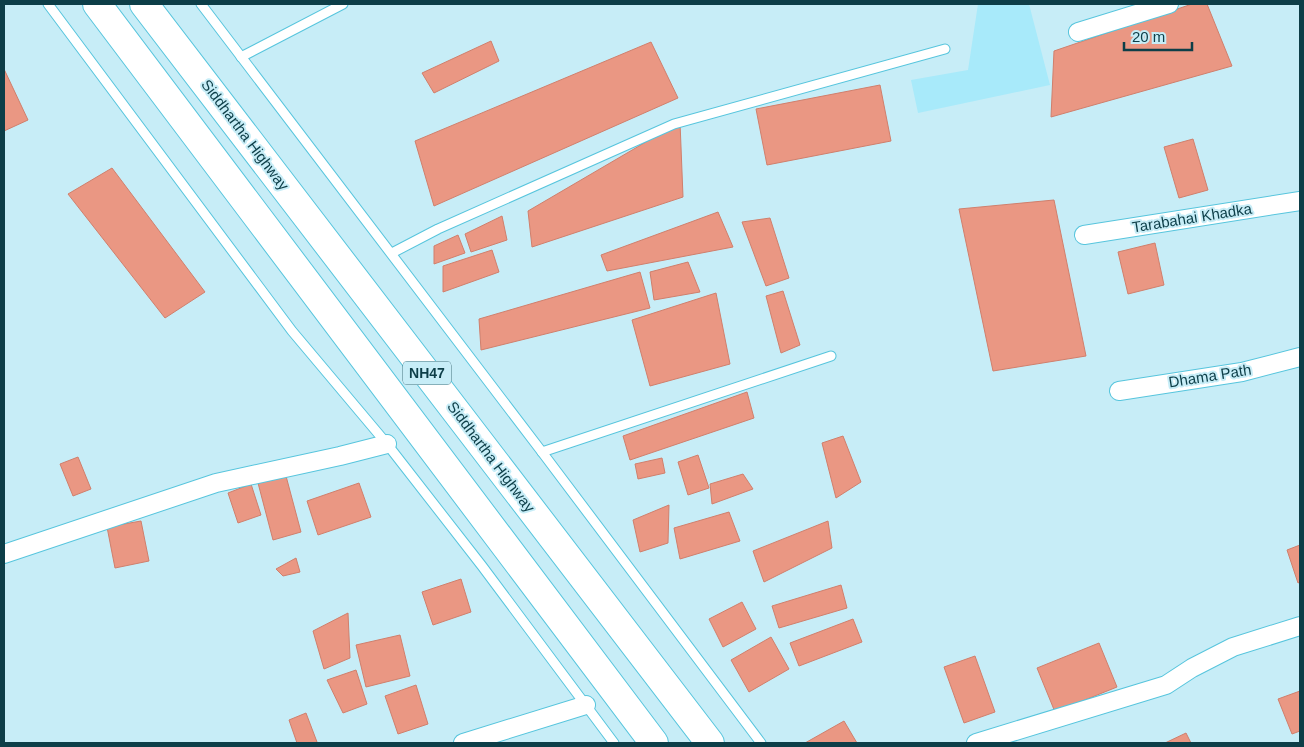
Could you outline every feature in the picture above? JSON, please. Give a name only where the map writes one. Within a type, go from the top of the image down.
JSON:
[{"type":"highway","name":"NH47","points":[[97,4],[654,743]]},
{"type":"highway","name":"Siddhartha Highway","points":[[144,4],[710,743]]},
{"type":"highway","points":[[323,304],[356,280]]},
{"type":"street","points":[[1078,32],[1169,4]]},
{"type":"street","name":"Tarabahai Khadka","points":[[1084,235],[1300,201]]},
{"type":"street","name":"Dhama Path","points":[[1119,391],[1242,372],[1300,357]]},
{"type":"street","points":[[4,554],[216,483],[387,444]]},
{"type":"street","points":[[976,743],[1166,685],[1192,668],[1233,647],[1300,626]]},
{"type":"street","points":[[463,743],[586,705]]},
{"type":"lane","points":[[48,4],[292,331],[387,444],[482,566],[614,743]]},
{"type":"lane","points":[[201,4],[392,253],[760,743]]},
{"type":"lane","points":[[241,57],[343,4]]},
{"type":"lane","points":[[392,253],[438,229],[674,124],[944,49]]},
{"type":"lane","points":[[542,452],[831,356]]},
{"type":"shaded area","points":[[978,4],[1029,4],[1050,85],[918,113],[911,80],[968,70]]},
{"type":"building","points":[[1192,4],[1207,4],[1232,66],[1051,117],[1054,51]]},
{"type":"building","points":[[491,41],[499,61],[434,93],[422,73]]},
{"type":"building","points":[[651,42],[678,98],[434,206],[415,141]]},
{"type":"building","points":[[4,69],[28,120],[4,131]]},
{"type":"building","points":[[880,85],[891,141],[767,165],[756,109]]},
{"type":"building","points":[[680,122],[683,197],[532,247],[528,211]]},
{"type":"building","points":[[1193,139],[1208,190],[1179,198],[1164,147]]},
{"type":"building","points":[[112,168],[205,292],[165,318],[68,194]]},
{"type":"building","points":[[1054,200],[1086,356],[993,371],[959,209]]},
{"type":"building","points":[[718,212],[733,247],[607,271],[601,255]]},
{"type":"building","points":[[502,216],[507,240],[471,252],[465,234]]},
{"type":"building","points":[[770,218],[789,278],[766,286],[742,222]]},
{"type":"building","points":[[458,235],[465,253],[434,264],[434,246]]},
{"type":"building","points":[[1155,243],[1164,285],[1128,294],[1118,252]]},
{"type":"building","points":[[492,250],[499,272],[443,292],[443,266]]},
{"type":"building","points":[[688,262],[700,292],[654,300],[650,272]]},
{"type":"building","points":[[640,272],[650,308],[481,350],[479,319]]},
{"type":"building","points":[[783,291],[800,345],[781,353],[766,296]]},
{"type":"building","points":[[716,293],[730,364],[650,386],[632,320]]},
{"type":"building","points":[[747,392],[754,418],[630,460],[623,436]]},
{"type":"building","points":[[843,436],[861,482],[836,498],[822,443]]},
{"type":"building","points":[[698,455],[709,488],[688,495],[678,462]]},
{"type":"building","points":[[78,457],[91,489],[73,496],[60,464]]},
{"type":"building","points":[[662,458],[665,473],[638,479],[635,464]]},
{"type":"building","points":[[743,474],[753,489],[712,504],[710,484]]},
{"type":"building","points":[[286,476],[301,532],[273,540],[258,483]]},
{"type":"building","points":[[359,483],[371,517],[318,535],[307,501]]},
{"type":"building","points":[[251,484],[261,515],[238,523],[228,493]]},
{"type":"building","points":[[669,505],[668,543],[640,552],[633,520]]},
{"type":"building","points":[[729,512],[740,541],[680,559],[674,528]]},
{"type":"building","points":[[141,521],[149,561],[115,568],[107,527]]},
{"type":"building","points":[[828,521],[832,548],[764,582],[753,551]]},
{"type":"building","points":[[1300,545],[1300,582],[1298,583],[1287,550]]},
{"type":"building","points":[[296,558],[300,572],[283,576],[276,569]]},
{"type":"building","points":[[461,579],[471,612],[433,625],[422,592]]},
{"type":"building","points":[[841,585],[847,608],[779,628],[772,606]]},
{"type":"building","points":[[742,602],[756,629],[723,647],[709,619]]},
{"type":"building","points":[[348,613],[350,658],[324,669],[313,631]]},
{"type":"building","points":[[853,619],[862,642],[799,666],[790,643]]},
{"type":"building","points":[[400,635],[410,676],[366,687],[356,645]]},
{"type":"building","points":[[771,637],[789,669],[749,692],[731,660]]},
{"type":"building","points":[[1099,643],[1117,687],[1055,712],[1037,668]]},
{"type":"building","points":[[975,656],[995,712],[964,723],[944,667]]},
{"type":"building","points":[[356,670],[367,704],[343,713],[327,680]]},
{"type":"building","points":[[416,685],[428,724],[398,734],[385,696]]},
{"type":"building","points":[[1300,691],[1300,731],[1292,734],[1278,699]]},
{"type":"building","points":[[306,713],[317,742],[297,743],[289,720]]},
{"type":"building","points":[[844,721],[857,743],[805,743]]},
{"type":"building","points":[[1186,733],[1191,743],[1165,743]]}]
